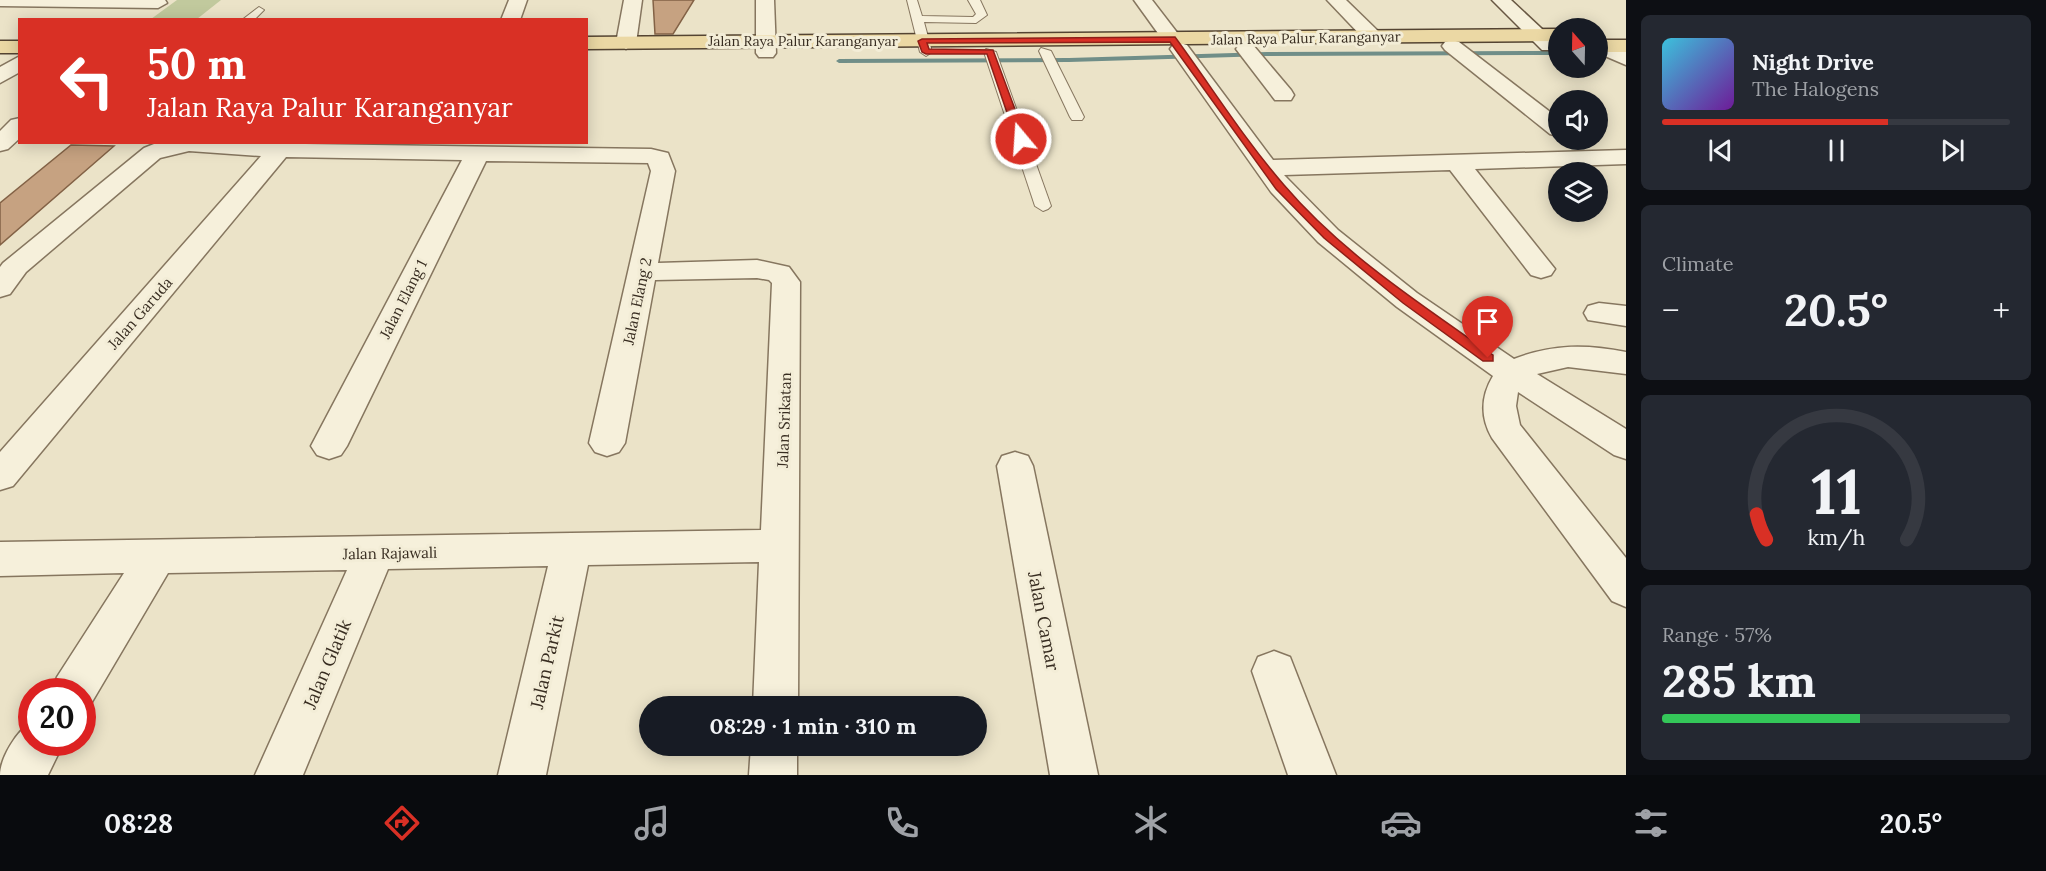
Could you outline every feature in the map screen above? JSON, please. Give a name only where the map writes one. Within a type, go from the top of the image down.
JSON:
[{"type":"main road","points":[[1608,35],[1626,35]]},
{"type":"main road","name":"Jalan Raya Palur Karanganyar","points":[[1246,49],[1373,37],[1548,41]]},
{"type":"main road","name":"Jalan Raya Palur Karanganyar","points":[[924,46],[993,58],[1246,49],[1459,52],[1548,41]]},
{"type":"main road","name":"Jalan Raya Palur Karanganyar","points":[[588,43],[765,47]]},
{"type":"main road","points":[[0,47],[18,46]]},
{"type":"main road","name":"Jalan Raya Palur Karanganyar","points":[[588,54],[765,47],[924,46],[1181,51]]},
{"type":"main road","points":[[1608,46],[1626,46]]},
{"type":"main road","points":[[0,59],[18,60]]},
{"type":"street","points":[[511,18],[518,0]]},
{"type":"street","points":[[626,43],[633,0]]},
{"type":"street","points":[[765,0],[765,47]]},
{"type":"street","points":[[1143,0],[1280,187],[1359,263],[1512,373],[1626,446]]},
{"type":"street","points":[[1336,0],[1373,37]]},
{"type":"street","points":[[1501,0],[1548,39]]},
{"type":"street","points":[[0,1],[160,2]]},
{"type":"street","points":[[138,18],[160,2]]},
{"type":"street","points":[[1246,49],[1283,95]]},
{"type":"street","points":[[1608,51],[1626,59]]},
{"type":"street","points":[[1459,52],[1548,121]]},
{"type":"street","points":[[0,77],[18,62]]},
{"type":"street","points":[[0,127],[18,125]]},
{"type":"street","points":[[0,144],[18,126]]},
{"type":"street","points":[[4,275],[152,153],[182,144]]},
{"type":"street","points":[[221,144],[478,153]]},
{"type":"street","name":"Jalan Garuda","points":[[0,476],[283,146]]},
{"type":"street","points":[[1594,150],[1614,160]]},
{"type":"street","name":"Jalan Elang 2","points":[[478,153],[638,155],[659,158],[663,171],[607,443]]},
{"type":"street","name":"Jalan Elang 1","points":[[329,446],[478,153]]},
{"type":"street","points":[[1266,168],[1614,160]]},
{"type":"street","points":[[1456,163],[1541,269]]},
{"type":"street","name":"Jalan Srikatan","points":[[643,272],[757,269],[778,273],[786,282],[776,696]]},
{"type":"street","points":[[1626,363],[1570,355],[1528,363],[1512,373],[1501,388],[1498,406],[1504,429],[1626,589]]},
{"type":"street","name":"Jalan Camar","points":[[1015,466],[1074,775]]},
{"type":"street","name":"Jalan Rajawali","points":[[0,559],[780,546]]},
{"type":"street","name":"Jalan Parkit","points":[[522,775],[572,549]]},
{"type":"street","name":"Jalan Glatik","points":[[279,775],[374,554]]},
{"type":"street","points":[[82,678],[156,557]]},
{"type":"street","points":[[1274,671],[1312,775]]},
{"type":"street","points":[[21,775],[33,756]]},
{"type":"street","points":[[774,756],[774,775]]},
{"type":"lane","points":[[912,0],[924,46]]},
{"type":"lane","points":[[917,20],[976,20],[982,15],[978,4],[973,0]]},
{"type":"lane","points":[[249,18],[259,9]]},
{"type":"lane","points":[[1048,57],[1077,117]]},
{"type":"lane","points":[[993,58],[1043,206]]},
{"type":"green space","points":[[177,0],[221,0],[198,18],[152,18]]},
{"type":"building","points":[[653,0],[694,0],[673,34],[655,34]]},
{"type":"building","points":[[71,145],[114,146],[0,245],[0,203]]},
{"type":"waterway","points":[[839,61],[1069,60],[1267,54],[1548,53]]},
{"type":"route","points":[[1021,139],[990,52],[926,52],[922,41],[1172,39],[1280,187],[1328,236],[1407,300],[1488,358]]}]
